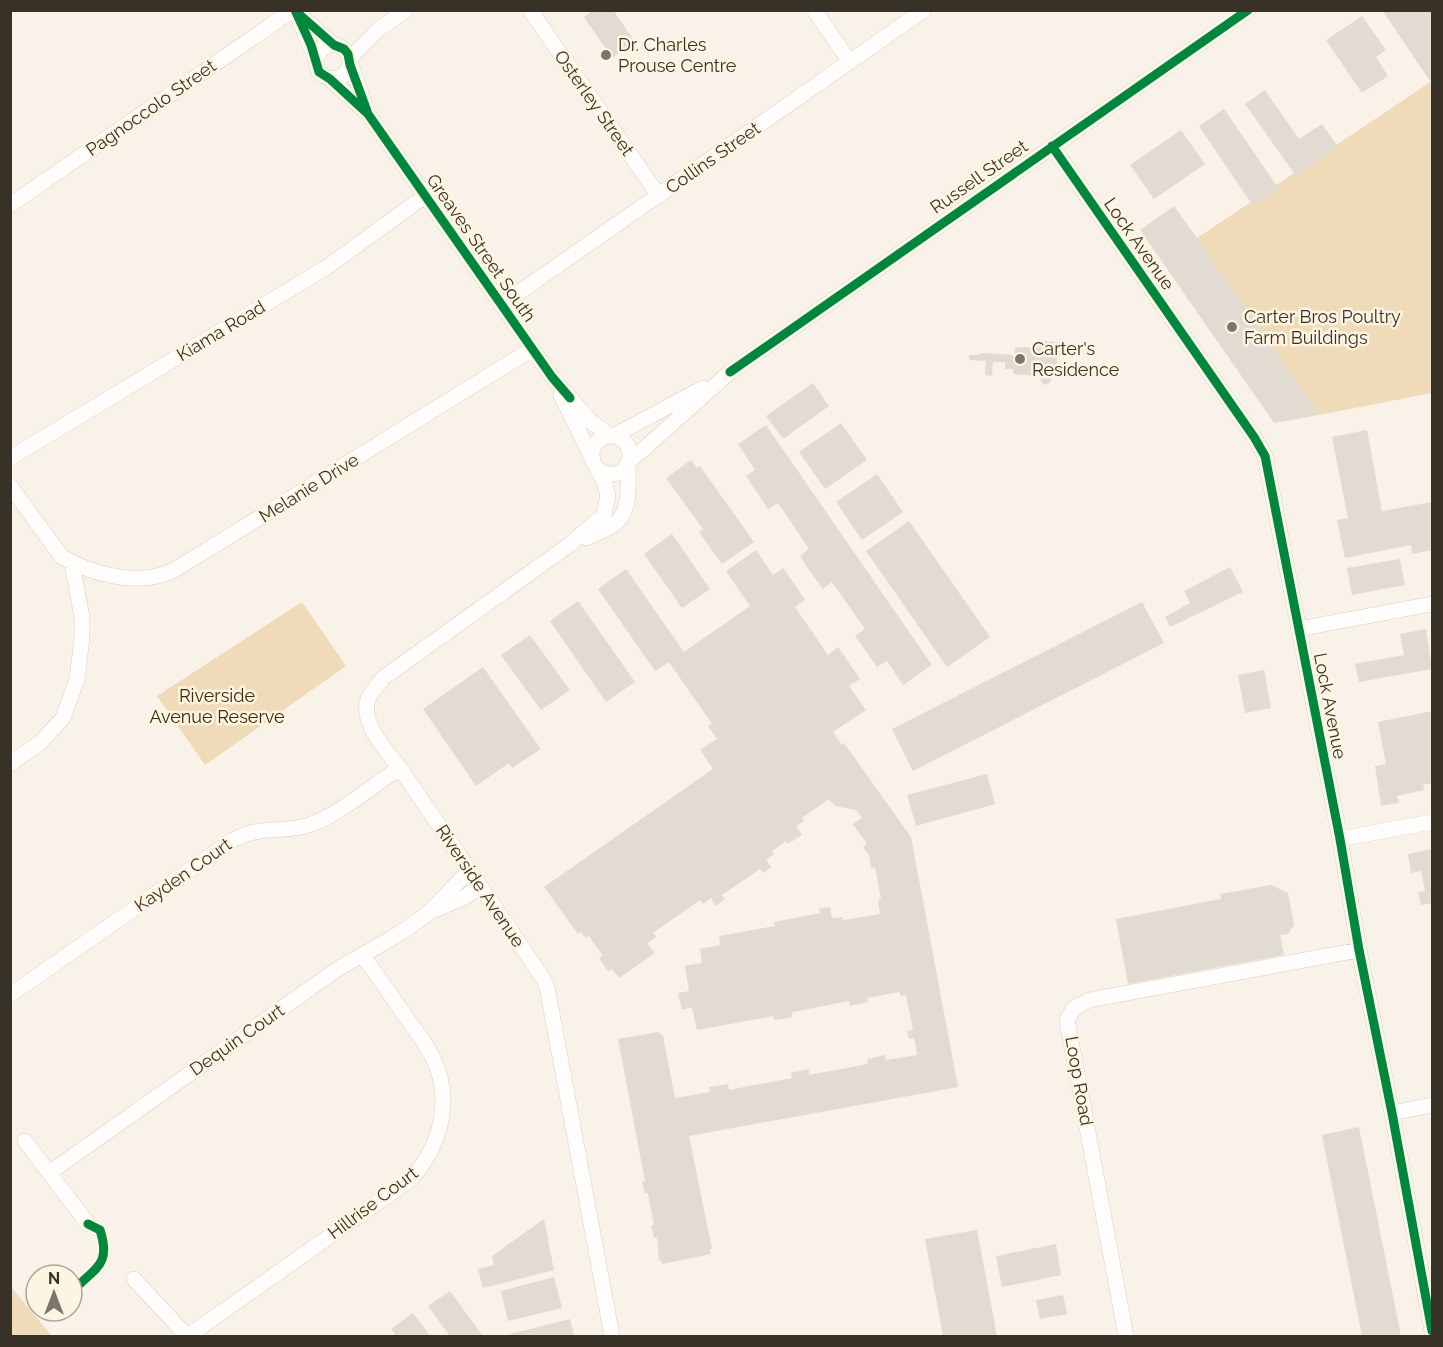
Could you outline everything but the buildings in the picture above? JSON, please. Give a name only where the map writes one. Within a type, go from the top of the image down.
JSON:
[{"type":"street","points":[[294,10],[337,46],[344,49],[350,62]]},
{"type":"street","points":[[294,10],[319,72],[330,79],[345,74],[350,62],[379,29]]},
{"type":"street","name":"Pagnoccolo Street","points":[[10,205],[294,10]]},
{"type":"street","points":[[316,60],[324,47],[337,46],[379,29],[406,10]]},
{"type":"street","name":"Osterley Street","points":[[530,10],[659,196]]},
{"type":"street","points":[[814,10],[850,62]]},
{"type":"street","name":"Collins Street","points":[[501,305],[924,10]]},
{"type":"street","name":"Russell Street","points":[[612,436],[730,372],[1248,10]]},
{"type":"street","name":"Greaves Street South","points":[[350,62],[368,114]]},
{"type":"street","name":"Greaves Street South","points":[[330,79],[368,114],[552,377],[591,423],[612,436]]},
{"type":"street","name":"Lock Avenue","points":[[1052,146],[1265,456],[1432,1331]]},
{"type":"street","name":"Kiama Road","points":[[10,458],[327,267],[425,196]]},
{"type":"street","name":"Melanie Drive","points":[[72,563],[129,578],[148,578],[170,572],[532,349]]},
{"type":"street","name":"Russell Street","points":[[629,463],[730,372]]},
{"type":"street","name":"Greaves Street South","points":[[552,377],[594,463]]},
{"type":"street","points":[[612,436],[620,438],[628,446],[629,463],[621,472],[614,475],[601,471],[594,463],[592,453],[597,442],[612,436]]},
{"type":"street","name":"Riverside Avenue","points":[[594,463],[604,481],[608,496],[604,515],[569,545],[384,678],[368,698],[368,720],[376,738],[542,977],[549,994],[612,1336]]},
{"type":"street","name":"Riverside Avenue","points":[[569,545],[614,525],[624,513],[629,463]]},
{"type":"street","points":[[10,764],[40,743],[63,718],[77,679],[82,638],[82,617],[72,563],[62,557],[11,489]]},
{"type":"street","points":[[1298,629],[1432,604]]},
{"type":"street","name":"Kayden Court","points":[[10,995],[233,840],[256,831],[297,828],[318,822],[399,768]]},
{"type":"street","points":[[1340,840],[1432,822]]},
{"type":"street","name":"Dequin Court","points":[[428,913],[454,884],[470,871]]},
{"type":"street","name":"Dequin Court","points":[[49,1173],[339,968],[390,940],[428,913],[463,898],[480,887]]},
{"type":"street","name":"Loop Road","points":[[1126,1336],[1068,1020],[1074,1008],[1089,1000],[1359,950]]},
{"type":"street","name":"Hillrise Court","points":[[134,1279],[187,1336],[411,1179],[426,1161],[436,1141],[443,1110],[437,1067],[424,1043],[362,955]]},
{"type":"street","points":[[1392,1113],[1432,1105]]},
{"type":"street","points":[[25,1141],[88,1224]]},
{"type":"green space","points":[[1432,81],[1432,393],[1319,415],[1197,238]]},
{"type":"green space","name":"Riverside Avenue Reserve","points":[[302,602],[346,666],[205,765],[157,696]]},
{"type":"green space","points":[[10,1287],[24,1303],[24,1323],[41,1323],[52,1336],[11,1336]]},
{"type":"cycle path","points":[[295,10],[311,45],[319,72],[330,79],[368,114],[552,377],[570,398]]},
{"type":"cycle path","points":[[730,372],[1248,10]]},
{"type":"cycle path","points":[[300,15],[334,45],[344,49],[348,54],[367,111]]},
{"type":"cycle path","points":[[1052,146],[1265,456],[1340,839],[1432,1331]]},
{"type":"cycle path","points":[[84,1281],[98,1266],[104,1252],[100,1230],[88,1224]]},
{"type":"place","name":"Dr. Charles Prouse Centre","points":[[606,55]]},
{"type":"place","name":"Carter Bros Poultry Farm Buildings","points":[[1232,327]]},
{"type":"place","name":"Carter's Residence","points":[[1020,359]]}]
